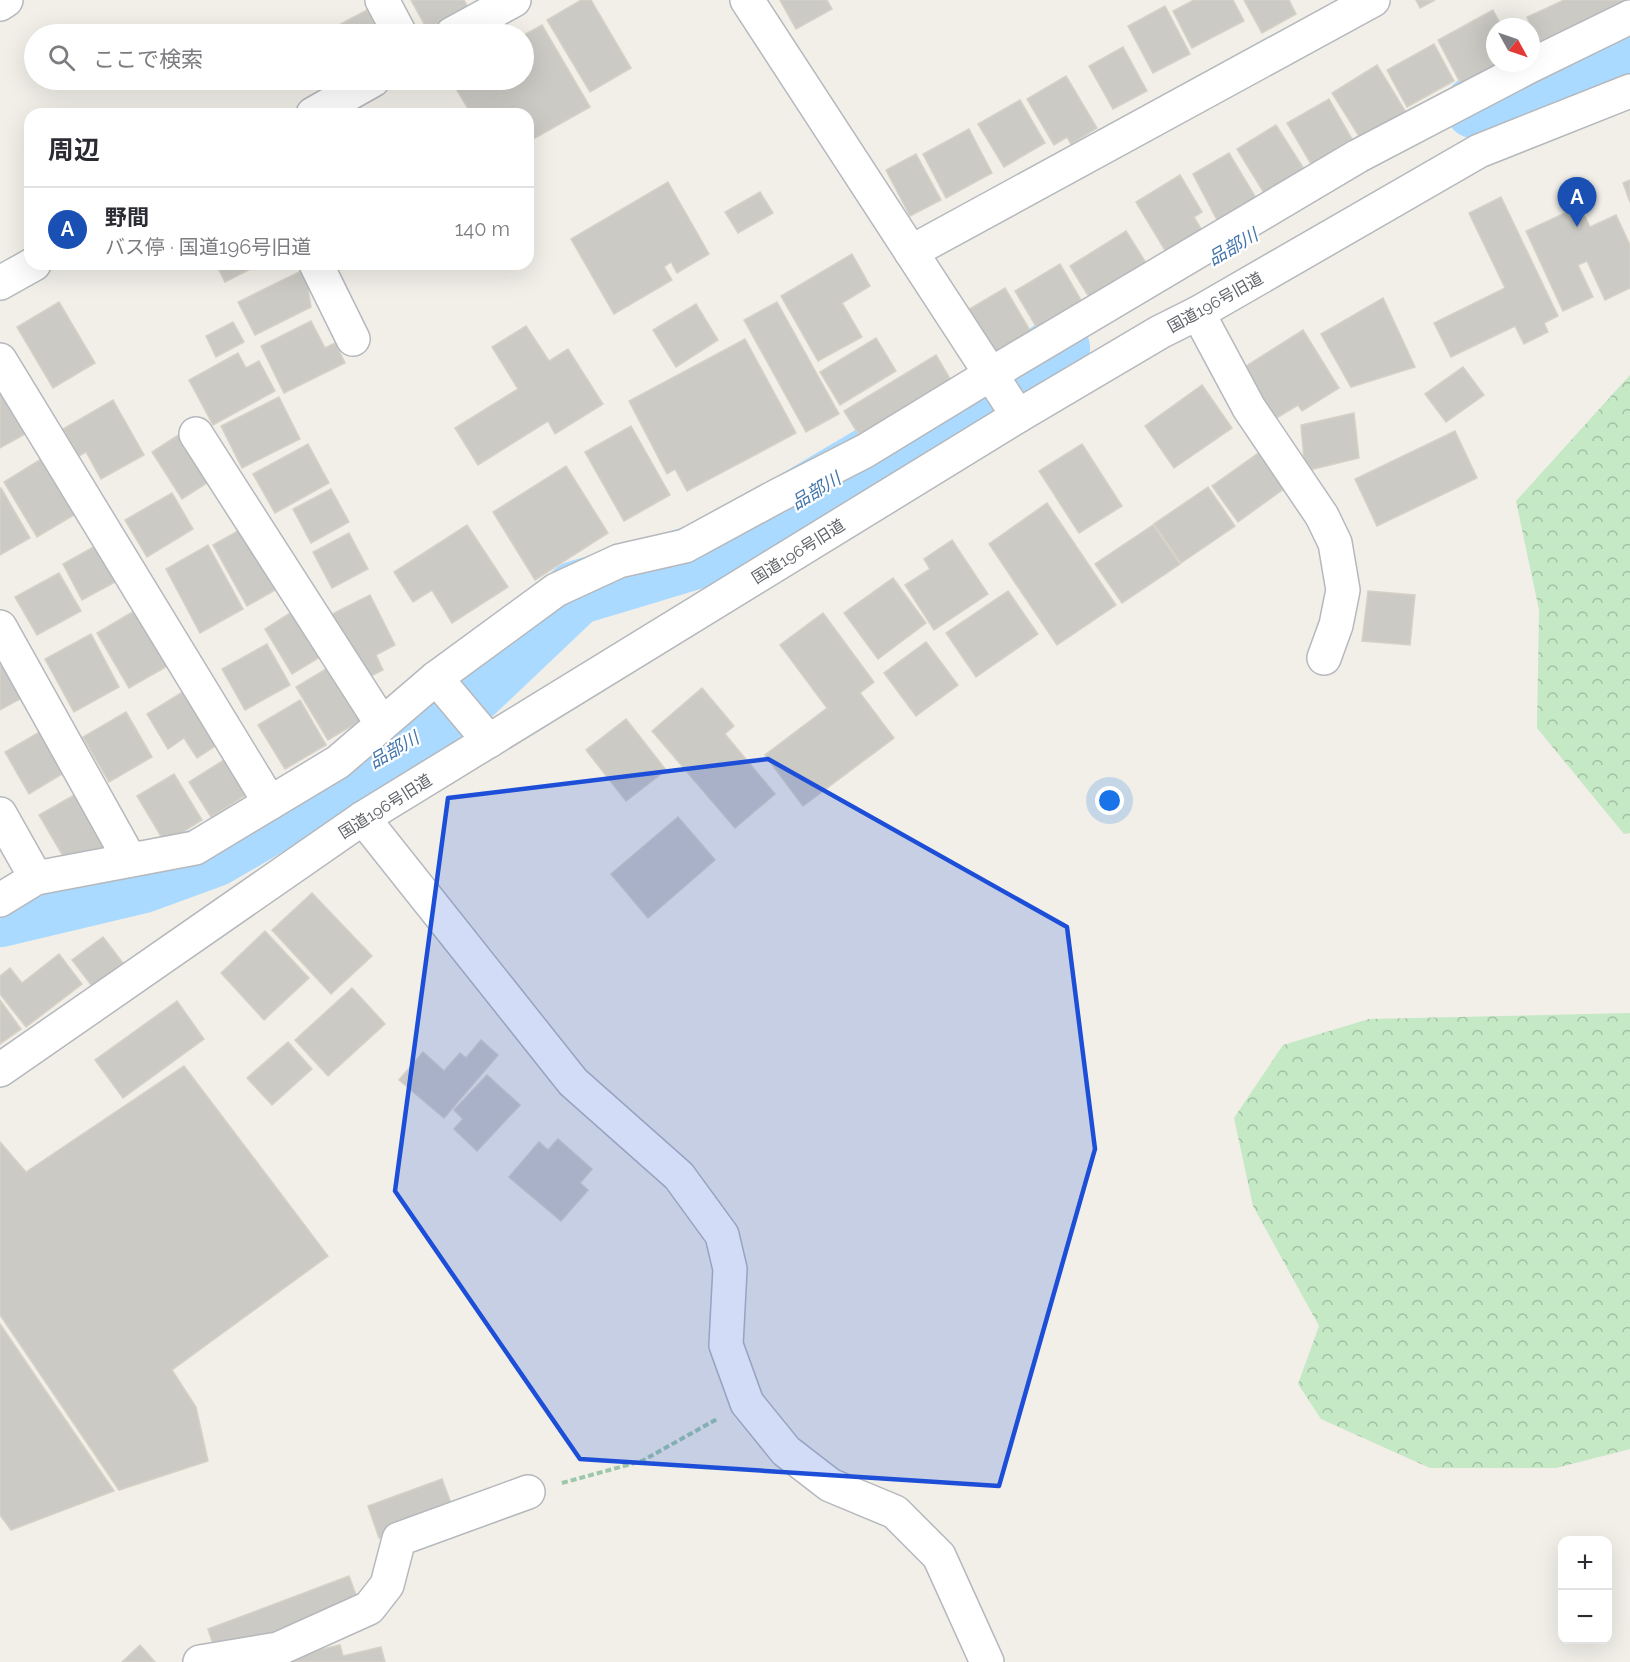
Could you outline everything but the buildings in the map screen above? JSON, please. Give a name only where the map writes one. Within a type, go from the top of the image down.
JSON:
[{"type":"street","points":[[0,4],[6,0]]},
{"type":"street","points":[[382,0],[395,24]]},
{"type":"street","points":[[470,24],[514,0]]},
{"type":"street","points":[[747,0],[1018,416]]},
{"type":"street","points":[[911,252],[1373,0]]},
{"type":"street","points":[[0,900],[36,878],[195,848],[338,762],[436,678],[556,590],[618,561],[685,546],[865,451],[1358,156],[1528,67],[1630,17]]},
{"type":"street","points":[[324,108],[355,90]]},
{"type":"street","name":"国道196号旧道","points":[[0,1070],[363,818],[1018,416],[1160,332],[1198,313],[1479,151],[1630,91]]},
{"type":"street","points":[[0,283],[24,270]]},
{"type":"street","points":[[319,270],[353,339]]},
{"type":"street","points":[[1198,313],[1249,408],[1322,516],[1335,543],[1343,590],[1336,625],[1324,658]]},
{"type":"street","points":[[0,360],[270,803]]},
{"type":"street","points":[[196,434],[382,724]]},
{"type":"street","points":[[0,627],[130,860]]},
{"type":"street","points":[[436,678],[488,740]]},
{"type":"street","points":[[0,814],[36,878]]},
{"type":"street","points":[[363,818],[573,1082],[679,1176],[722,1235],[730,1269],[726,1345],[747,1403],[786,1451],[830,1485],[896,1512],[939,1556],[987,1662]]},
{"type":"street","points":[[200,1662],[278,1649],[369,1608],[387,1585],[399,1539],[528,1492]]},
{"type":"path","points":[[528,1492],[642,1461],[747,1403]]},
{"type":"highlighted area","points":[[768,759],[1067,927],[1095,1149],[999,1486],[580,1459],[395,1191],[448,798]]},
{"type":"green space","points":[[1630,375],[1630,833],[1624,834],[1537,728],[1539,610],[1516,501]]},
{"type":"green space","points":[[1630,1013],[1630,1449],[1556,1468],[1430,1468],[1321,1419],[1298,1384],[1319,1326],[1253,1206],[1234,1118],[1283,1045],[1369,1019]]},
{"type":"waterway","name":"品部川","points":[[1476,107],[1630,39]]},
{"type":"waterway","name":"品部川","points":[[0,915],[143,881],[214,855],[439,723],[576,593],[712,552],[876,455],[907,450],[1058,348]]},
{"type":"place","name":"野間","points":[[1577,227]]}]
